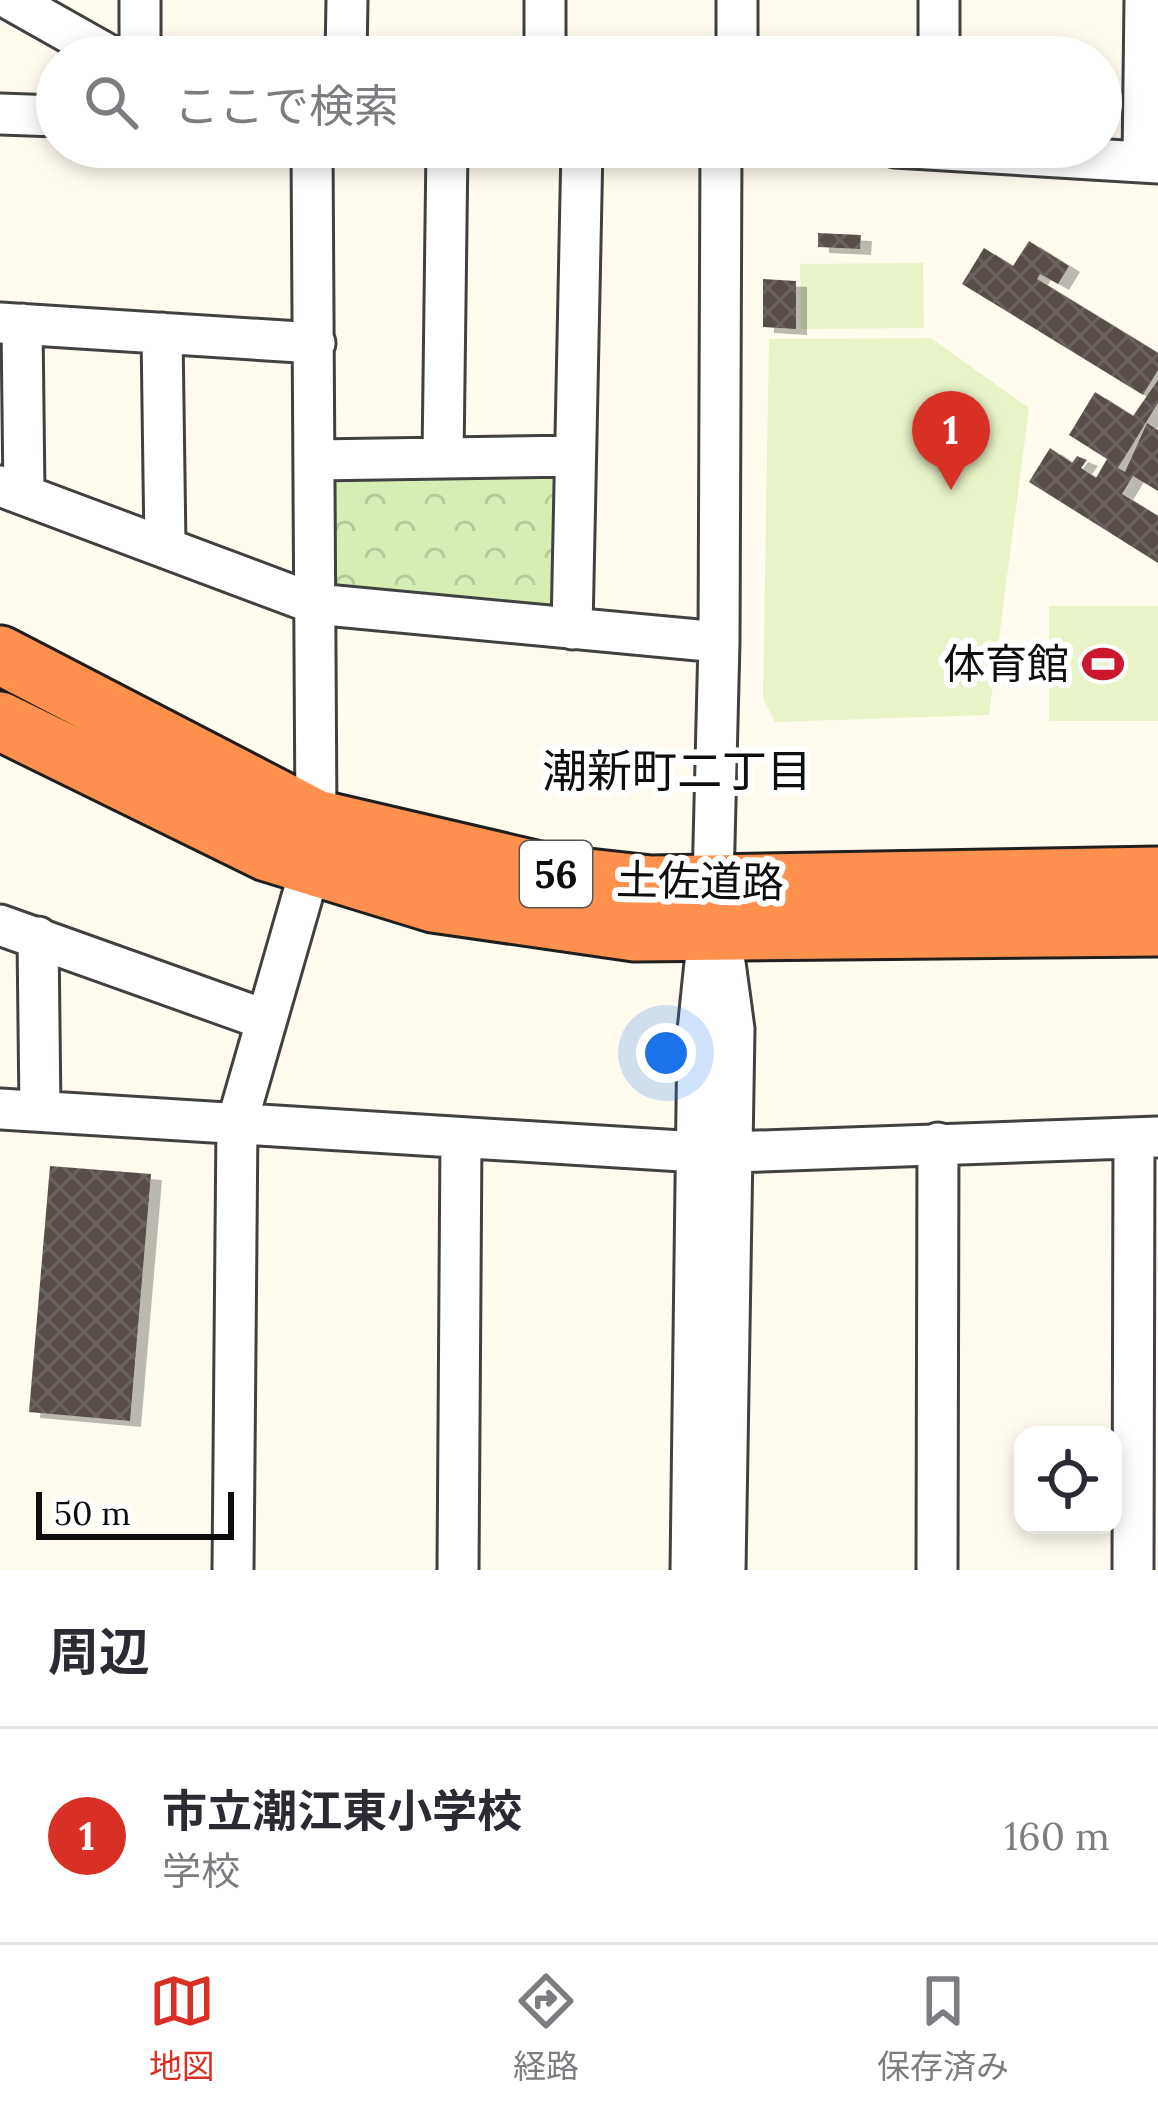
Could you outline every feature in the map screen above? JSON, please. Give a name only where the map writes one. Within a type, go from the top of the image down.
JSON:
[{"type":"highway","name":"土佐道路","points":[[0,655],[313,843],[433,903],[635,932],[714,916],[1158,876]]},
{"type":"highway","name":"土佐道路","points":[[0,721],[267,852],[313,843]]},
{"type":"highway","name":"土佐道路","points":[[714,916],[1158,927]]},
{"type":"street","points":[[11,0],[75,36]]},
{"type":"street","points":[[140,0],[140,36]]},
{"type":"street","points":[[346,36],[347,0]]},
{"type":"street","points":[[545,0],[545,36]]},
{"type":"street","points":[[737,0],[737,36]]},
{"type":"street","points":[[939,0],[939,36]]},
{"type":"street","points":[[1145,0],[1150,162]]},
{"type":"street","points":[[0,114],[36,115]]},
{"type":"street","points":[[233,1570],[237,1123],[313,843],[312,168]]},
{"type":"street","points":[[443,458],[447,168]]},
{"type":"street","points":[[572,629],[582,168]]},
{"type":"street","points":[[691,1570],[715,1152],[734,1029],[714,916],[721,168]]},
{"type":"street","points":[[315,343],[11,323],[12,490],[315,604],[719,643]]},
{"type":"street","points":[[162,333],[165,547]]},
{"type":"street","points":[[315,460],[575,456]]},
{"type":"street","points":[[0,925],[266,1020]]},
{"type":"street","points":[[38,937],[40,1111]]},
{"type":"street","points":[[0,1109],[715,1152],[1146,1137],[1133,1570]]},
{"type":"street","points":[[458,1570],[460,1138]]},
{"type":"street","points":[[938,1143],[938,1570]]},
{"type":"street","points":[[715,1152],[725,1570]]},
{"type":"green space","points":[[923,263],[924,328],[801,329],[800,264]]},
{"type":"green space","points":[[931,338],[1029,408],[989,715],[775,722],[763,698],[769,339]]},
{"type":"green space","points":[[554,470],[563,480],[561,610],[552,618],[332,586],[332,482],[342,473]]},
{"type":"green space","name":"体育館","points":[[1049,606],[1158,606],[1158,721],[1049,721]]},
{"type":"building","points":[[818,233],[861,235],[860,249],[818,247]]},
{"type":"building","points":[[1029,241],[1069,266],[1058,284],[1040,274],[1037,279],[1158,353],[1158,370],[1143,395],[962,284],[984,248],[1013,266]]},
{"type":"building","points":[[763,279],[796,281],[796,329],[763,327]]},
{"type":"building","points":[[1158,380],[1158,403],[1118,468],[1125,472],[1147,423],[1158,430],[1158,491],[1133,476],[1122,494],[1158,516],[1158,563],[1029,482],[1050,448],[1072,463],[1077,456],[1087,460],[1081,468],[1096,478],[1107,459],[1069,435],[1095,392],[1133,416]]},
{"type":"building","points":[[50,1166],[151,1174],[130,1421],[29,1412]]},
{"type":"place","name":"市立潮江東小学校","points":[[951,490]]},
{"type":"place","name":"体育館","points":[[1103,664]]},
{"type":"district","name":"潮新町二丁目","points":[[677,771]]}]
